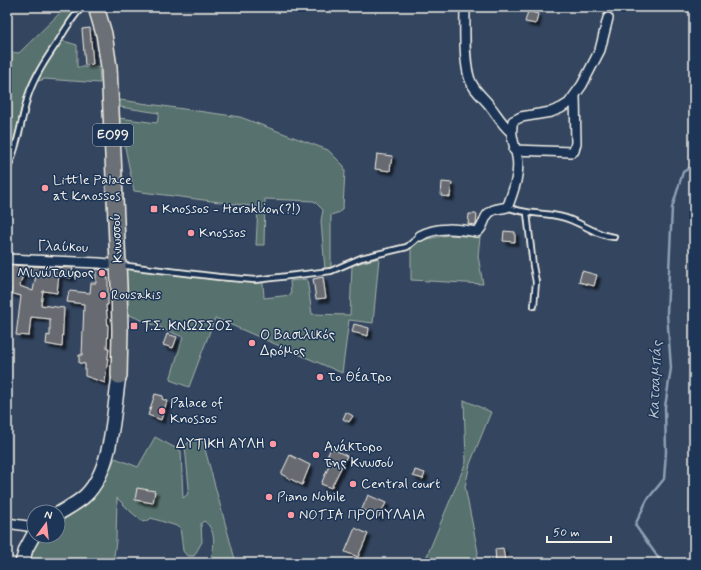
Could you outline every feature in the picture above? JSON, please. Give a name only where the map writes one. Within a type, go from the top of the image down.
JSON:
[{"type":"main road","name":"Κνωσσού","points":[[96,7],[104,34],[108,55],[118,265],[120,331],[119,376]]},
{"type":"main road","points":[[66,509],[85,496],[101,474],[107,457],[119,376]]},
{"type":"main road","points":[[22,563],[29,544]]},
{"type":"street","points":[[464,7],[466,57],[470,80],[474,88],[511,132]]},
{"type":"street","points":[[420,236],[430,231],[445,229],[477,232],[482,227],[489,213],[507,206],[510,203],[517,174],[517,158],[511,132],[513,121],[520,117],[551,112],[562,108],[569,103],[575,96],[600,50],[608,18]]},
{"type":"street","points":[[514,150],[574,151],[576,143],[575,96]]},
{"type":"street","name":"Γλαύκου","points":[[7,259],[118,265]]},
{"type":"street","points":[[7,523],[26,526]]},
{"type":"lane","points":[[7,170],[20,134],[32,85],[44,61],[82,7]]},
{"type":"lane","points":[[507,206],[517,211],[561,217],[601,234],[614,237]]},
{"type":"lane","points":[[527,213],[536,282],[534,306]]},
{"type":"lane","points":[[118,265],[219,278],[255,280],[331,271],[361,258],[407,247],[420,236]]},
{"type":"green space","points":[[66,7],[79,7],[57,39],[77,45],[77,67],[99,67],[100,83],[45,79],[31,83],[23,101],[14,139],[7,157],[7,52],[19,53]]},
{"type":"green space","points":[[120,100],[240,117],[328,150],[344,166],[345,171],[343,207],[340,212],[331,215],[331,267],[325,270],[321,221],[323,210],[314,201],[265,199],[264,245],[256,245],[258,207],[134,191],[119,118],[157,123],[159,113],[120,107]]},
{"type":"green space","points":[[448,235],[480,237],[478,256],[483,284],[411,280],[411,242]]},
{"type":"green space","points":[[379,258],[373,323],[349,320],[342,373],[215,318],[189,387],[170,380],[183,337],[122,312],[124,268],[224,280],[263,283],[264,298],[291,295],[290,281],[307,279],[312,314],[350,315],[352,265]]},
{"type":"green space","points":[[464,400],[491,412],[470,464],[465,487],[478,552],[476,563],[424,563],[466,462]]},
{"type":"green space","points":[[155,437],[181,451],[183,498],[187,495],[189,488],[185,446],[193,438],[203,442],[236,563],[209,563],[213,552],[214,540],[211,529],[204,521],[201,523],[202,542],[194,556],[187,556],[183,551],[180,527],[151,518],[143,522],[117,498],[116,541],[113,563],[27,563],[35,544],[66,544],[66,511],[103,480],[109,472],[115,458],[138,467]]},
{"type":"building","points":[[528,11],[538,14],[536,24],[525,22]]},
{"type":"building","points":[[90,28],[93,64],[85,65],[82,29]]},
{"type":"building","points":[[377,154],[392,156],[390,171],[375,169]]},
{"type":"building","points":[[442,182],[452,183],[450,197],[441,196]]},
{"type":"building","points":[[469,214],[477,214],[476,225],[468,224]]},
{"type":"building","points":[[504,231],[515,232],[515,242],[503,241]]},
{"type":"building","points":[[9,265],[73,268],[71,278],[59,275],[57,293],[43,291],[41,305],[64,308],[62,347],[46,344],[47,335],[50,336],[50,319],[31,317],[29,336],[16,335],[21,296],[10,293],[11,289],[7,288],[7,274],[9,274]],"holes":[[[23,274],[36,275],[33,291],[20,286]]]},
{"type":"building","points":[[96,269],[107,270],[108,278],[108,305],[106,305],[108,328],[107,348],[109,348],[105,383],[85,376],[85,364],[79,363],[79,355],[82,355],[84,304],[67,302],[69,291],[90,293],[91,283],[96,283]]},
{"type":"building","points":[[582,271],[597,275],[594,286],[579,282]]},
{"type":"building","points":[[323,277],[326,298],[316,299],[313,279]]},
{"type":"building","points":[[354,324],[369,328],[368,336],[352,332]]},
{"type":"building","points":[[167,334],[177,337],[173,348],[163,345]]},
{"type":"building","points":[[155,394],[163,396],[162,399],[167,401],[161,420],[148,415]]},
{"type":"building","points":[[346,412],[353,416],[349,422],[343,419]]},
{"type":"building","points":[[331,448],[347,456],[331,488],[321,484],[331,461],[326,459]]},
{"type":"building","points":[[290,455],[310,465],[302,485],[281,474]]},
{"type":"building","points":[[415,470],[425,473],[423,479],[413,476]]},
{"type":"building","points":[[137,488],[155,491],[153,503],[135,500]]},
{"type":"building","points":[[368,495],[386,503],[379,517],[362,509]]},
{"type":"building","points":[[355,528],[368,534],[358,557],[345,552]]},
{"type":"building","points":[[503,548],[505,561],[496,562],[495,549]]},
{"type":"waterway","name":"Κατσαμπάς","points":[[662,563],[635,525],[647,500],[664,479],[666,452],[665,407],[671,368],[667,313],[672,208],[683,172],[694,165]]},
{"type":"place","name":"Little Palace at Knossos","points":[[45,188]]},
{"type":"place","name":"Knossos - Heraklion(?!)","points":[[154,209]]},
{"type":"place","name":"Knossos","points":[[191,233]]},
{"type":"place","name":"Μινώταυρος","points":[[102,273]]},
{"type":"place","name":"Rousakis","points":[[103,295]]},
{"type":"place","name":"Τ.Σ. ΚΝΩΣΣΟΣ","points":[[134,326]]},
{"type":"place","name":"Ο Βασιλικός Δρόμος","points":[[252,343]]},
{"type":"place","name":"το Θέατρο","points":[[320,377]]},
{"type":"place","name":"Palace of Knossos","points":[[162,411]]},
{"type":"place","name":"ΔΥΤΙΚΗ ΑΥΛΗ","points":[[273,444]]},
{"type":"place","name":"Ανάκτορο της Κνωσού","points":[[316,455]]},
{"type":"place","name":"Central court","points":[[353,484]]},
{"type":"place","name":"Piano Nobile","points":[[269,497]]},
{"type":"place","name":"NOTIA ΠΡΟΠΥΛΑΙΑ","points":[[291,515]]}]
